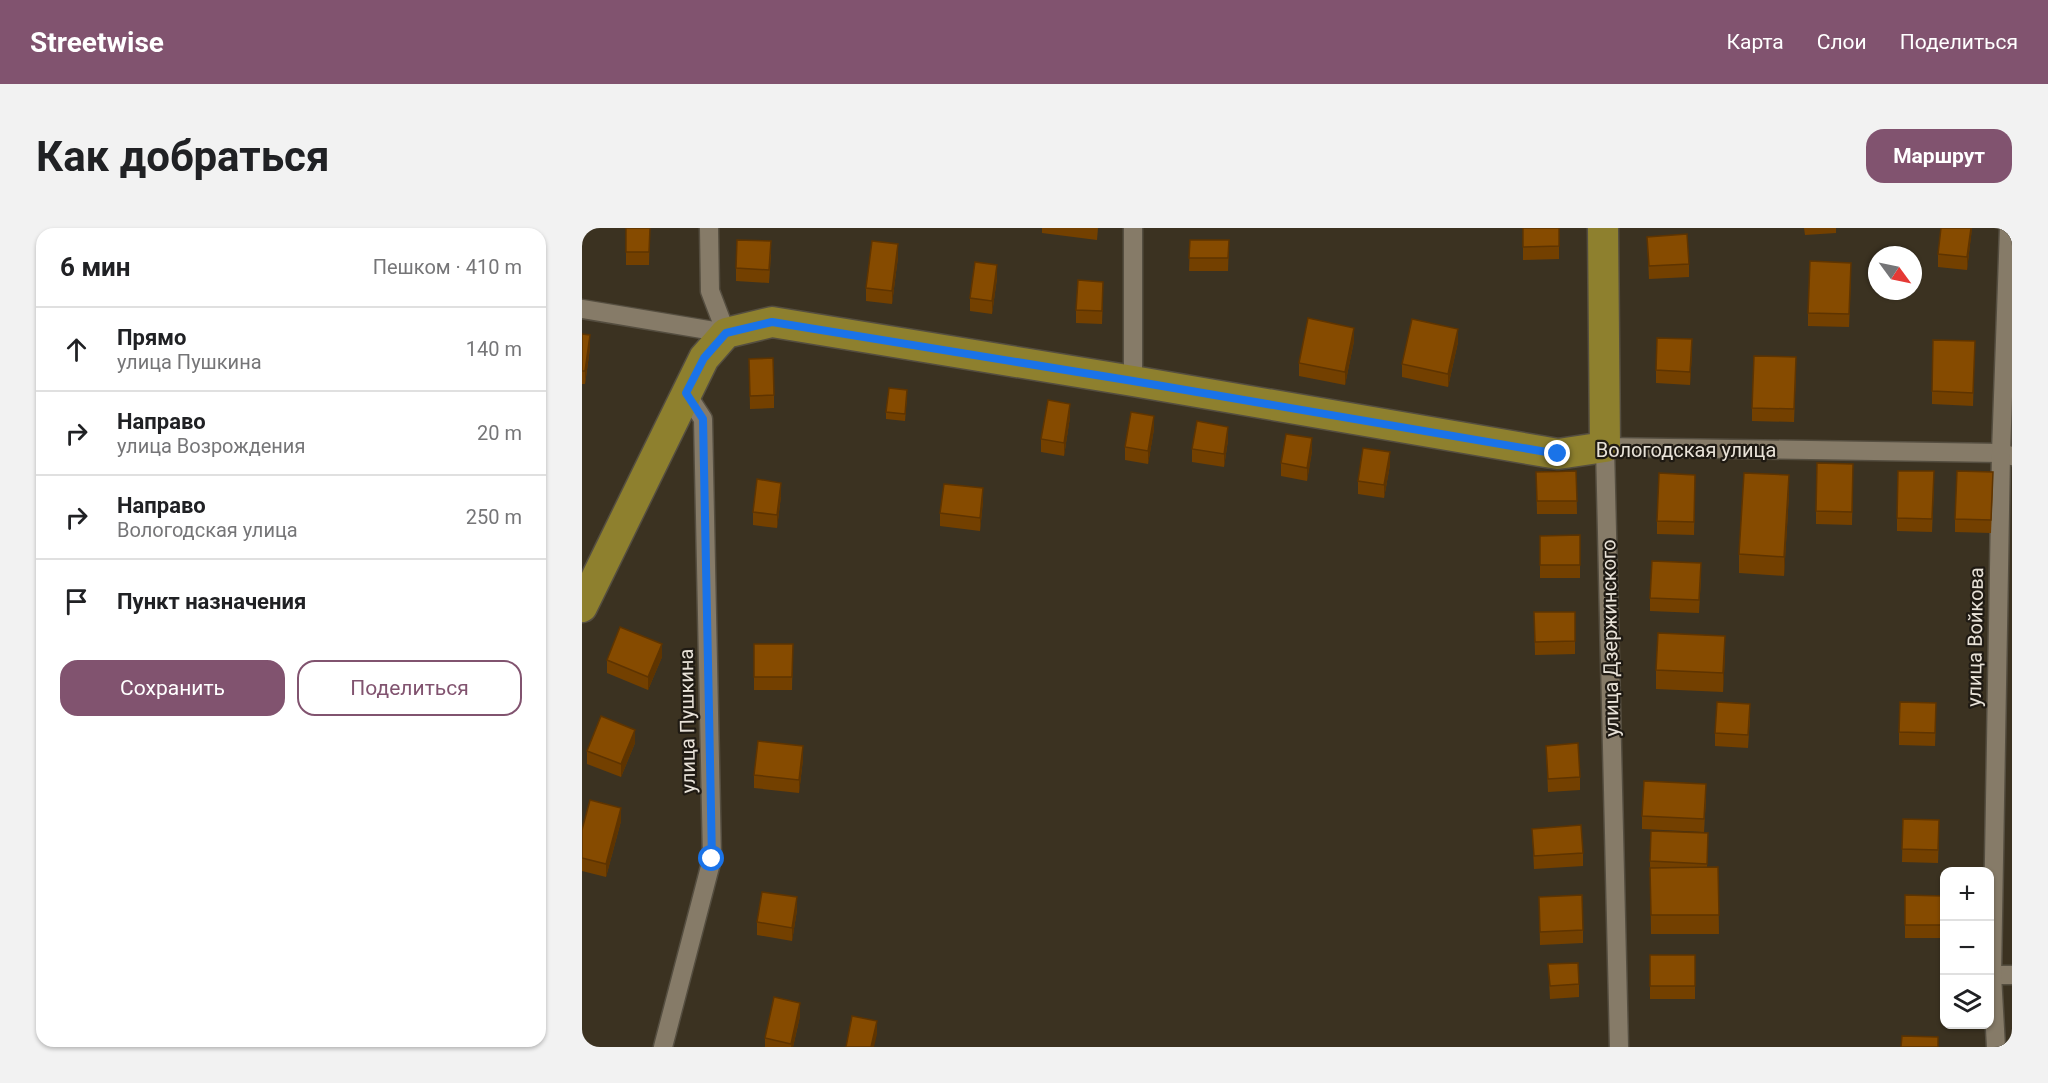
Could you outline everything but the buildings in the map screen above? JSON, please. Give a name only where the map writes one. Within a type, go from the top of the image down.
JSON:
[{"type":"main road","name":"улица Дзержинского","points":[[1603,228],[1605,447]]},
{"type":"main road","name":"Вологодская улица","points":[[726,333],[772,322],[1558,454],[1605,447]]},
{"type":"main road","points":[[582,607],[704,358],[726,333]]},
{"type":"street","points":[[709,228],[710,291],[726,333]]},
{"type":"street","points":[[1133,228],[1133,381]]},
{"type":"street","name":"улица Войкова","points":[[1994,943],[2003,800],[2008,228]]},
{"type":"street","name":"Вологодская улица","points":[[582,309],[726,333]]},
{"type":"street","name":"улица Пушкина","points":[[663,1047],[712,859],[703,419],[686,393]]},
{"type":"street","name":"Вологодская улица","points":[[1605,447],[2007,455]]},
{"type":"street","name":"улица Дзержинского","points":[[1605,447],[1619,1047]]},
{"type":"street","points":[[1994,975],[2012,975]]},
{"type":"street","name":"улица Войкова","points":[[1994,1011],[1996,1047]]},
{"type":"route","points":[[712,859],[703,419],[686,393],[704,358],[726,333],[772,322],[1558,454]]}]
